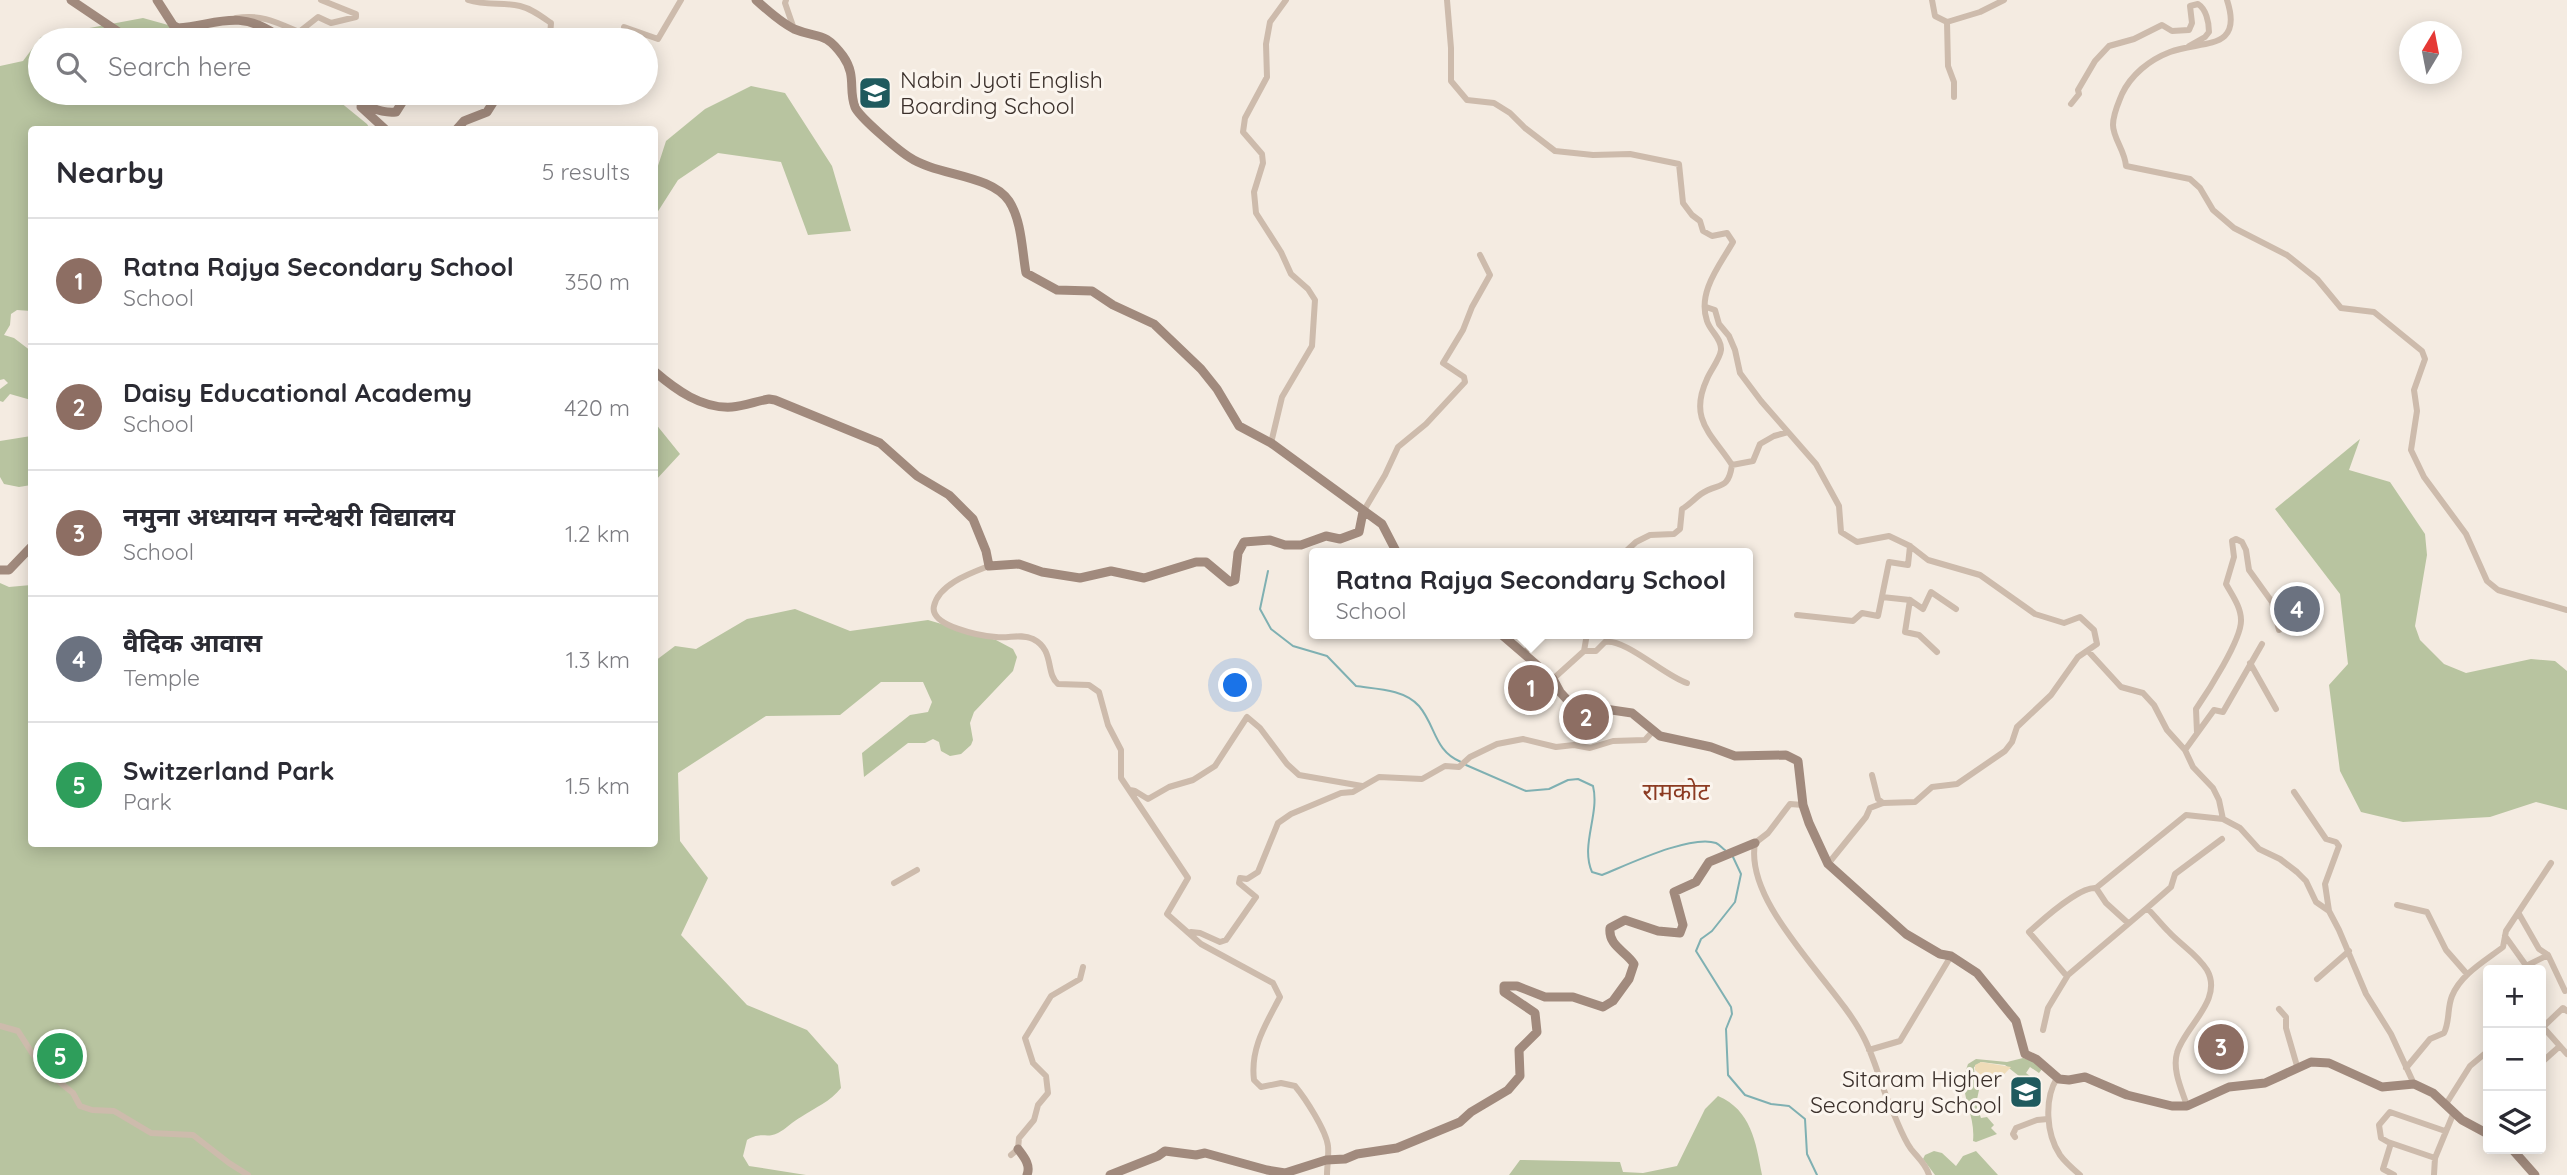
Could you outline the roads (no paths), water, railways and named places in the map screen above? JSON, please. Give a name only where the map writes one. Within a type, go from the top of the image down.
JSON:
[{"type":"main road","points":[[71,0],[113,28]]},
{"type":"main road","points":[[157,0],[173,25],[178,28],[234,19],[266,28]]},
{"type":"main road","points":[[756,0],[794,29],[825,36],[843,56],[853,75],[854,105],[860,116],[907,157],[946,173],[991,185],[1008,199],[1020,234],[1026,273],[1057,290],[1092,291],[1113,305],[1154,324],[1201,369],[1217,389],[1239,426],[1271,443],[1382,524],[1394,548]]},
{"type":"main road","points":[[359,105],[382,126]]},
{"type":"main road","points":[[366,105],[389,113],[396,112],[400,105]]},
{"type":"main road","points":[[460,126],[464,121],[487,112],[491,105]]},
{"type":"main road","points":[[658,374],[677,391],[712,405],[733,407],[775,400],[880,443],[917,476],[949,495],[966,510],[979,532],[989,566],[1019,564],[1042,572],[1080,578],[1111,571],[1144,578],[1196,562],[1206,562],[1230,582],[1236,580],[1238,552],[1244,542],[1269,540],[1285,545],[1301,545],[1326,536],[1340,539],[1350,537],[1359,532],[1363,512]]},
{"type":"main road","points":[[0,570],[9,570],[28,550]]},
{"type":"main road","points":[[1507,639],[1553,679],[1571,704],[1632,713],[1653,731],[1669,739],[1711,747],[1735,756],[1777,755],[1795,758],[1798,761],[1803,805],[1828,864],[1906,934],[1940,954],[1951,956],[1976,973],[2016,1021],[2025,1054],[2036,1059],[2057,1077],[2069,1080],[2085,1077],[2127,1096],[2167,1105],[2187,1106],[2229,1087],[2265,1083],[2297,1066],[2311,1062],[2329,1063],[2382,1087],[2414,1084],[2433,1093],[2462,1120],[2483,1130]]},
{"type":"main road","points":[[1110,1175],[1165,1151],[1196,1156],[1205,1153],[1285,1173],[1326,1160],[1345,1159],[1357,1154],[1397,1148],[1460,1122],[1471,1112],[1508,1090],[1520,1076],[1519,1050],[1534,1036],[1538,1027],[1535,1013],[1504,992],[1504,986],[1517,986],[1545,997],[1573,997],[1603,1007],[1610,1005],[1629,979],[1634,964],[1612,942],[1609,936],[1611,928],[1625,920],[1658,931],[1680,933],[1683,925],[1674,892],[1696,881],[1710,862],[1755,843]]},
{"type":"main road","points":[[1015,1152],[1026,1159],[1029,1170],[1027,1175]]},
{"type":"main road","points":[[2516,1154],[2535,1175]]},
{"type":"street","points":[[304,28],[318,17],[331,23],[356,18],[356,15],[349,11],[321,0]]},
{"type":"street","points":[[468,0],[524,7],[551,23],[551,28]]},
{"type":"street","points":[[658,37],[681,0]]},
{"type":"street","points":[[786,0],[794,29]]},
{"type":"street","points":[[1271,443],[1282,397],[1312,346],[1315,328],[1315,300],[1308,289],[1291,274],[1281,251],[1256,213],[1254,192],[1263,163],[1262,155],[1243,132],[1245,118],[1267,78],[1266,44],[1270,22],[1286,0]]},
{"type":"street","points":[[1447,0],[1451,81],[1467,100],[1494,103],[1555,151],[1593,155],[1629,154],[1679,164],[1683,203],[1692,215],[1700,220],[1703,231],[1712,236],[1727,233],[1733,242],[1706,289],[1706,320],[1719,342],[1721,351],[1705,382],[1700,400],[1700,417],[1732,466],[1731,477],[1725,485],[1698,496],[1682,509],[1680,529],[1674,534],[1650,535],[1629,548]]},
{"type":"street","points":[[1932,0],[1935,16],[1947,22],[1980,12],[2004,0]]},
{"type":"street","points":[[2227,0],[2232,15],[2229,31],[2219,42],[2169,53],[2148,64],[2127,82],[2115,110],[2112,127],[2122,148],[2126,166],[2190,179],[2200,188],[2213,211],[2234,228],[2287,255],[2317,279],[2341,308],[2374,312],[2422,351],[2425,359],[2414,390],[2417,411],[2411,450],[2424,477],[2466,534],[2487,582],[2498,590],[2567,610]]},
{"type":"street","points":[[2071,104],[2079,94],[2078,90],[2095,61],[2109,46],[2134,39],[2162,25],[2178,32],[2189,30],[2192,23],[2189,6],[2197,4],[2202,6],[2208,20],[2209,32],[2187,47]]},
{"type":"street","points":[[234,19],[252,15],[290,28]]},
{"type":"street","points":[[1947,22],[1948,66],[1954,82],[1954,97]]},
{"type":"street","points":[[1363,512],[1398,447],[1426,424],[1465,382],[1464,377],[1443,362],[1463,330],[1490,275],[1480,255]]},
{"type":"street","points":[[1706,307],[1715,310],[1719,324],[1729,336],[1740,373],[1816,464],[1839,506],[1841,532],[1857,542],[1889,536],[1910,546],[1928,560],[1980,575],[2035,614],[2064,623],[2080,617],[2094,630],[2097,643],[2078,657],[2051,695],[2017,727],[2012,742],[2005,751],[1957,784],[1932,787],[1915,802],[1883,803],[1870,808],[1866,817],[1828,864]]},
{"type":"street","points":[[1732,466],[1753,461],[1760,444],[1788,432]]},
{"type":"street","points":[[2197,733],[2196,709],[2210,690],[2238,636],[2241,621],[2238,606],[2226,584],[2234,557],[2232,541],[2236,539],[2242,542],[2249,570],[2272,602],[2279,630]]},
{"type":"street","points":[[1797,615],[1853,621],[1862,613],[1878,617],[1889,562],[1908,565],[1910,546]]},
{"type":"street","points":[[989,566],[956,579],[935,601],[933,611],[937,619],[962,631],[1000,638],[1016,635],[1034,640],[1046,652],[1053,680],[1058,684],[1089,685],[1099,692],[1108,725],[1121,750],[1121,778],[1188,878],[1167,914],[1190,932],[1200,944],[1273,983],[1280,997],[1269,1015],[1253,1054],[1254,1080],[1261,1087],[1281,1083],[1295,1086],[1312,1110],[1328,1146],[1327,1175]]},
{"type":"street","points":[[1882,597],[1910,600],[1923,609],[1931,592],[1956,610]]},
{"type":"street","points":[[1910,600],[1905,632],[1923,638],[1937,652]]},
{"type":"street","points":[[1524,654],[1535,639]]},
{"type":"street","points":[[1553,679],[1584,651],[1586,639]]},
{"type":"street","points":[[1584,651],[1596,651],[1610,639]]},
{"type":"street","points":[[1616,639],[1663,672],[1687,683]]},
{"type":"street","points":[[2185,750],[2214,710],[2223,712],[2262,644]]},
{"type":"street","points":[[2088,651],[2122,687],[2148,698],[2167,730],[2185,750],[2193,767],[2203,775],[2219,800],[2223,819]]},
{"type":"street","points":[[2250,663],[2276,709]]},
{"type":"street","points":[[1130,790],[1135,790],[1148,799],[1169,787],[1193,780],[1215,766],[1247,717],[1260,728],[1287,764],[1299,775],[1362,786]]},
{"type":"street","points":[[1190,932],[1200,933],[1220,942],[1226,940],[1256,897],[1239,883],[1241,878],[1247,879],[1258,872],[1278,823],[1291,814],[1341,793],[1353,792],[1379,777],[1422,779],[1445,766],[1459,767],[1471,757],[1497,744],[1523,739],[1556,747],[1574,745],[1590,748],[1613,741],[1645,740],[1653,731]]},
{"type":"street","points":[[1872,775],[1878,799],[1883,803]]},
{"type":"street","points":[[2294,792],[2326,839],[2339,846],[2325,884],[2329,911],[2366,994],[2391,1034],[2414,1084]]},
{"type":"street","points":[[1803,805],[1790,804],[1768,834],[1755,843],[1755,868],[1766,897],[1799,950],[1848,1011],[1868,1050],[1890,1107],[1910,1148],[1927,1167],[1929,1175]]},
{"type":"street","points":[[2068,975],[2029,932],[2043,919],[2087,889],[2096,888],[2186,815],[2223,819],[2240,828],[2259,849],[2280,859],[2297,872],[2306,881],[2316,902],[2329,911]]},
{"type":"street","points":[[2043,1030],[2048,1008],[2068,975],[2171,887],[2175,874],[2222,839]]},
{"type":"street","points":[[2406,1068],[2430,1039],[2444,1033],[2453,993],[2467,974],[2503,947],[2506,931],[2551,863]]},
{"type":"street","points":[[894,883],[917,870]]},
{"type":"street","points":[[2096,888],[2106,903],[2128,923]]},
{"type":"street","points":[[2397,905],[2427,912],[2438,937],[2467,974]]},
{"type":"street","points":[[2147,908],[2170,933],[2195,954],[2211,980],[2202,1013],[2176,1054],[2176,1068],[2187,1106]]},
{"type":"street","points":[[2519,914],[2539,949],[2548,955],[2564,991]]},
{"type":"street","points":[[2505,936],[2525,964],[2548,955]]},
{"type":"street","points":[[2316,979],[2349,951]]},
{"type":"street","points":[[1868,1050],[1900,1041],[1951,956]]},
{"type":"street","points":[[1015,1152],[1018,1138],[1034,1120],[1038,1105],[1048,1093],[1046,1076],[1033,1063],[1025,1044],[1027,1033],[1051,996],[1080,979],[1083,967]]},
{"type":"street","points":[[2567,1011],[2563,1008],[2543,1027],[2567,1054]]},
{"type":"street","points":[[2279,1009],[2286,1017],[2286,1028],[2297,1066]]},
{"type":"street","points":[[0,1028],[18,1031],[41,1067],[73,1093],[80,1106],[92,1110],[114,1111],[151,1133],[192,1135],[248,1175]]},
{"type":"street","points":[[2546,1059],[2560,1046]]},
{"type":"street","points":[[2446,1104],[2470,1066],[2483,1055]]},
{"type":"street","points":[[2057,1077],[2052,1086],[2048,1119],[2050,1133],[2059,1154],[2080,1175]]},
{"type":"street","points":[[2435,1158],[2381,1138],[2381,1120],[2390,1112],[2445,1131]]},
{"type":"street","points":[[2434,1175],[2435,1158],[2454,1112]]},
{"type":"street","points":[[2015,1137],[2013,1133],[2016,1128],[2048,1119]]},
{"type":"street","points":[[2392,1143],[2383,1169],[2394,1175]]},
{"type":"waterway","points":[[1268,571],[1260,609],[1271,629],[1293,646],[1327,656],[1356,686],[1389,691],[1413,700],[1425,714],[1440,745],[1461,762]]},
{"type":"waterway","points":[[1466,765],[1526,791],[1549,789],[1568,780],[1578,779],[1593,786],[1594,807],[1588,851],[1592,872],[1602,875],[1659,852],[1691,843],[1716,843],[1725,850]]},
{"type":"waterway","points":[[1733,857],[1741,874],[1735,902],[1712,931],[1701,939],[1696,951],[1731,1007],[1732,1014],[1726,1029],[1728,1075],[1745,1095],[1771,1104],[1789,1106],[1805,1119],[1807,1154],[1817,1175]]},
{"type":"place","name":"Nabin Jyoti English Boarding School","points":[[875,93]]},
{"type":"place","name":"वैदिक आवास","points":[[2297,609]]},
{"type":"place","name":"Ratna Rajya Secondary School","points":[[1531,688]]},
{"type":"place","name":"Daisy Educational Academy","points":[[1586,717]]},
{"type":"place","name":"नमुना अध्यायन मन्टेश्वरी विद्यालय","points":[[2221,1047]]},
{"type":"place","name":"Switzerland Park","points":[[60,1056]]},
{"type":"place","name":"Sitaram Higher Secondary School","points":[[2026,1092]]},
{"type":"district","name":"रामकोट","points":[[1676,792]]}]
